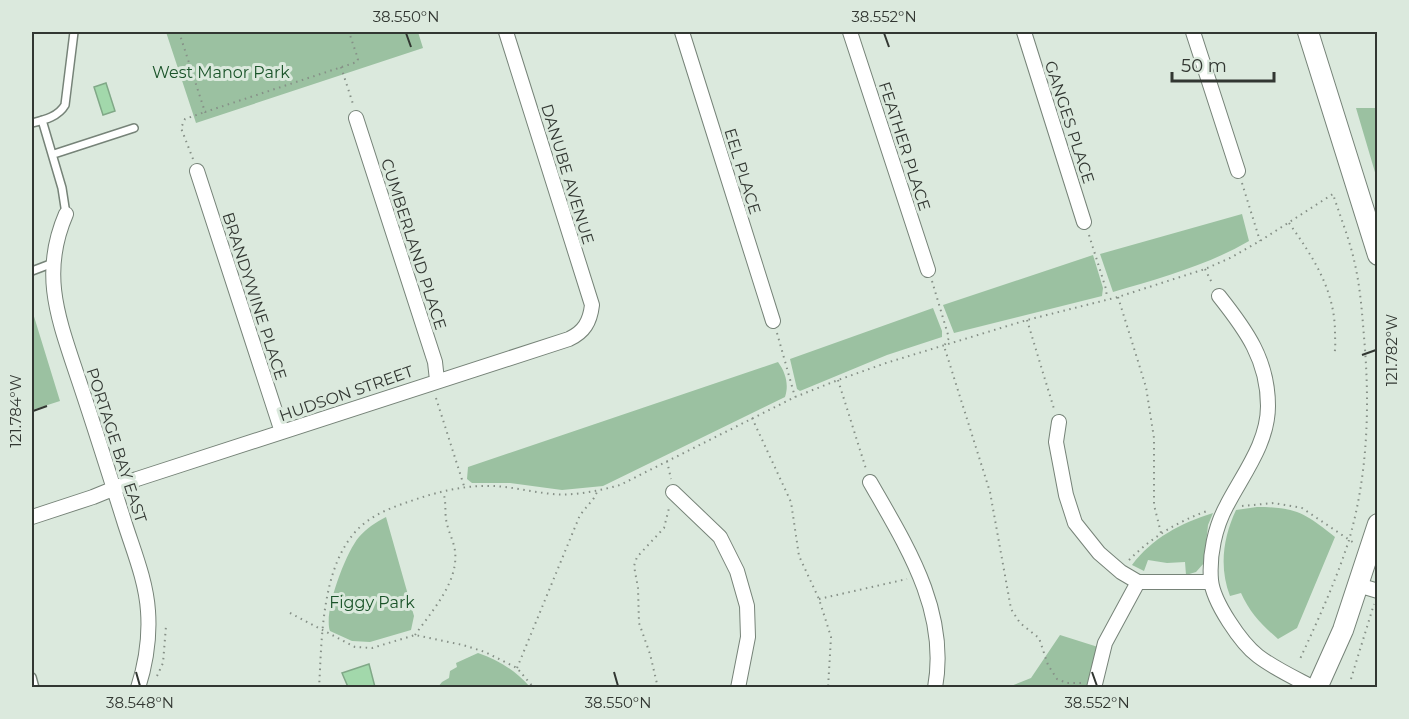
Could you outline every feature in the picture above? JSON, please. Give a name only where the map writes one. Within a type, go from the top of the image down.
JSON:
[{"type":"street","name":"DANUBE AVENUE","points":[[506,32],[592,305],[585,327]]},
{"type":"street","name":"EEL PLACE","points":[[682,32],[773,321]]},
{"type":"street","name":"FEATHER PLACE","points":[[850,32],[928,270]]},
{"type":"street","name":"GANGES PLACE","points":[[1024,32],[1084,222]]},
{"type":"street","points":[[1192,32],[1238,171]]},
{"type":"street","points":[[1308,32],[1377,255]]},
{"type":"street","name":"CUMBERLAND PLACE","points":[[356,118],[435,362],[437,380]]},
{"type":"street","name":"BRANDYWINE PLACE","points":[[197,171],[282,432]]},
{"type":"street","name":"PORTAGE BAY EAST","points":[[66,214],[56,236],[53,283],[59,316],[141,576],[148,610],[146,654],[138,687]]},
{"type":"street","points":[[1219,296],[1255,346],[1265,378],[1268,406],[1258,450],[1225,508],[1216,529],[1211,582],[1233,629],[1257,656],[1284,673],[1315,687],[1342,630],[1370,551],[1377,524]]},
{"type":"street","name":"HUDSON STREET","points":[[32,517],[93,497],[137,479],[569,339],[585,327]]},
{"type":"street","points":[[1059,422],[1056,442],[1066,495],[1075,524],[1099,553],[1137,582],[1211,582]]},
{"type":"street","points":[[870,482],[908,548],[929,597],[936,639],[935,687]]},
{"type":"street","points":[[673,492],[720,537],[737,571],[747,606],[748,637],[738,687]]},
{"type":"street","points":[[1094,687],[1105,643],[1137,582]]},
{"type":"street","points":[[1358,585],[1376,596]]},
{"type":"lane","points":[[32,123],[62,110],[65,105],[74,32]]},
{"type":"lane","points":[[42,120],[54,154],[66,214]]},
{"type":"lane","points":[[54,154],[134,128]]},
{"type":"lane","points":[[32,271],[53,263]]},
{"type":"lane","points":[[32,677],[35,687]]},
{"type":"path","points":[[179,32],[205,112]]},
{"type":"path","points":[[197,171],[182,128],[185,119],[357,62],[349,32]]},
{"type":"path","points":[[341,67],[356,118]]},
{"type":"path","points":[[1238,171],[1260,241]]},
{"type":"path","points":[[319,687],[322,631],[327,598],[339,556],[357,530],[374,517],[393,507],[464,486],[502,486],[555,494],[597,492],[620,485],[795,397],[838,380],[1027,320],[1118,297],[1205,269],[1260,241],[1334,194],[1354,258],[1359,285],[1368,377],[1366,442],[1359,498],[1348,541],[1325,604],[1300,658]]},
{"type":"path","points":[[1084,222],[1107,298]]},
{"type":"path","points":[[1289,223],[1317,265],[1329,292],[1335,327],[1334,355]]},
{"type":"path","points":[[1205,269],[1219,296]]},
{"type":"path","points":[[928,270],[949,338],[944,346],[990,492],[1011,609],[1020,623],[1039,638],[1048,665],[1057,679],[1067,683],[1082,682],[1094,687]]},
{"type":"path","points":[[1118,297],[1146,389],[1154,438],[1154,505],[1161,533]]},
{"type":"path","points":[[1027,320],[1059,422]]},
{"type":"path","points":[[773,321],[795,397]]},
{"type":"path","points":[[437,380],[434,393],[464,486]]},
{"type":"path","points":[[838,380],[870,482]]},
{"type":"path","points":[[752,418],[791,502],[799,556],[819,599],[831,637],[828,687]]},
{"type":"path","points":[[658,687],[639,622],[638,588],[634,566],[637,557],[664,528],[673,492],[667,461]]},
{"type":"path","points":[[415,635],[446,588],[454,567],[455,553],[446,524],[446,501],[442,491]]},
{"type":"path","points":[[517,668],[580,515],[597,492]]},
{"type":"path","points":[[1126,563],[1161,533],[1192,516],[1211,510],[1274,503],[1295,507],[1314,515],[1348,541],[1370,551]]},
{"type":"path","points":[[819,599],[921,576]]},
{"type":"path","points":[[1351,679],[1376,596]]},
{"type":"path","points":[[290,613],[355,647],[372,648],[415,635],[463,645],[486,652],[517,668],[534,687]]},
{"type":"path","points":[[155,682],[163,663],[166,626]]},
{"type":"green space","name":"West Manor Park","points":[[166,32],[418,32],[423,48],[196,123]]},
{"type":"green space","points":[[1356,108],[1377,108],[1377,179]]},
{"type":"green space","points":[[1242,214],[1249,241],[1199,264],[1113,292],[1100,254]]},
{"type":"green space","points":[[1093,255],[1103,288],[1102,296],[954,333],[943,305]]},
{"type":"green space","points":[[933,308],[942,337],[887,355],[800,391],[797,389],[790,359]]},
{"type":"green space","points":[[32,310],[60,401],[32,410]]},
{"type":"green space","points":[[778,362],[786,379],[785,397],[603,486],[562,490],[510,483],[472,483],[467,479],[468,467]]},
{"type":"green space","points":[[1257,507],[1281,508],[1299,513],[1316,522],[1335,537],[1297,628],[1278,639],[1248,607],[1241,593],[1230,596],[1224,574],[1225,542],[1236,510]]},
{"type":"green space","points":[[1213,513],[1208,525],[1204,563],[1196,572],[1186,575],[1185,562],[1167,563],[1148,560],[1144,571],[1132,565],[1158,539]]},
{"type":"green space","name":"Figgy Park","points":[[386,517],[414,616],[411,630],[370,642],[352,641],[330,631],[330,610],[337,582],[348,555],[359,537]]},
{"type":"green space","points":[[1060,635],[1098,647],[1087,687],[1006,688],[1031,678]]},
{"type":"green space","points":[[478,653],[507,667],[530,687],[438,687],[449,678],[450,671],[457,667],[456,663]]},
{"type":"shaded area","points":[[106,83],[115,111],[103,115],[94,87]]},
{"type":"shaded area","points":[[369,664],[375,687],[348,687],[342,673]]}]
